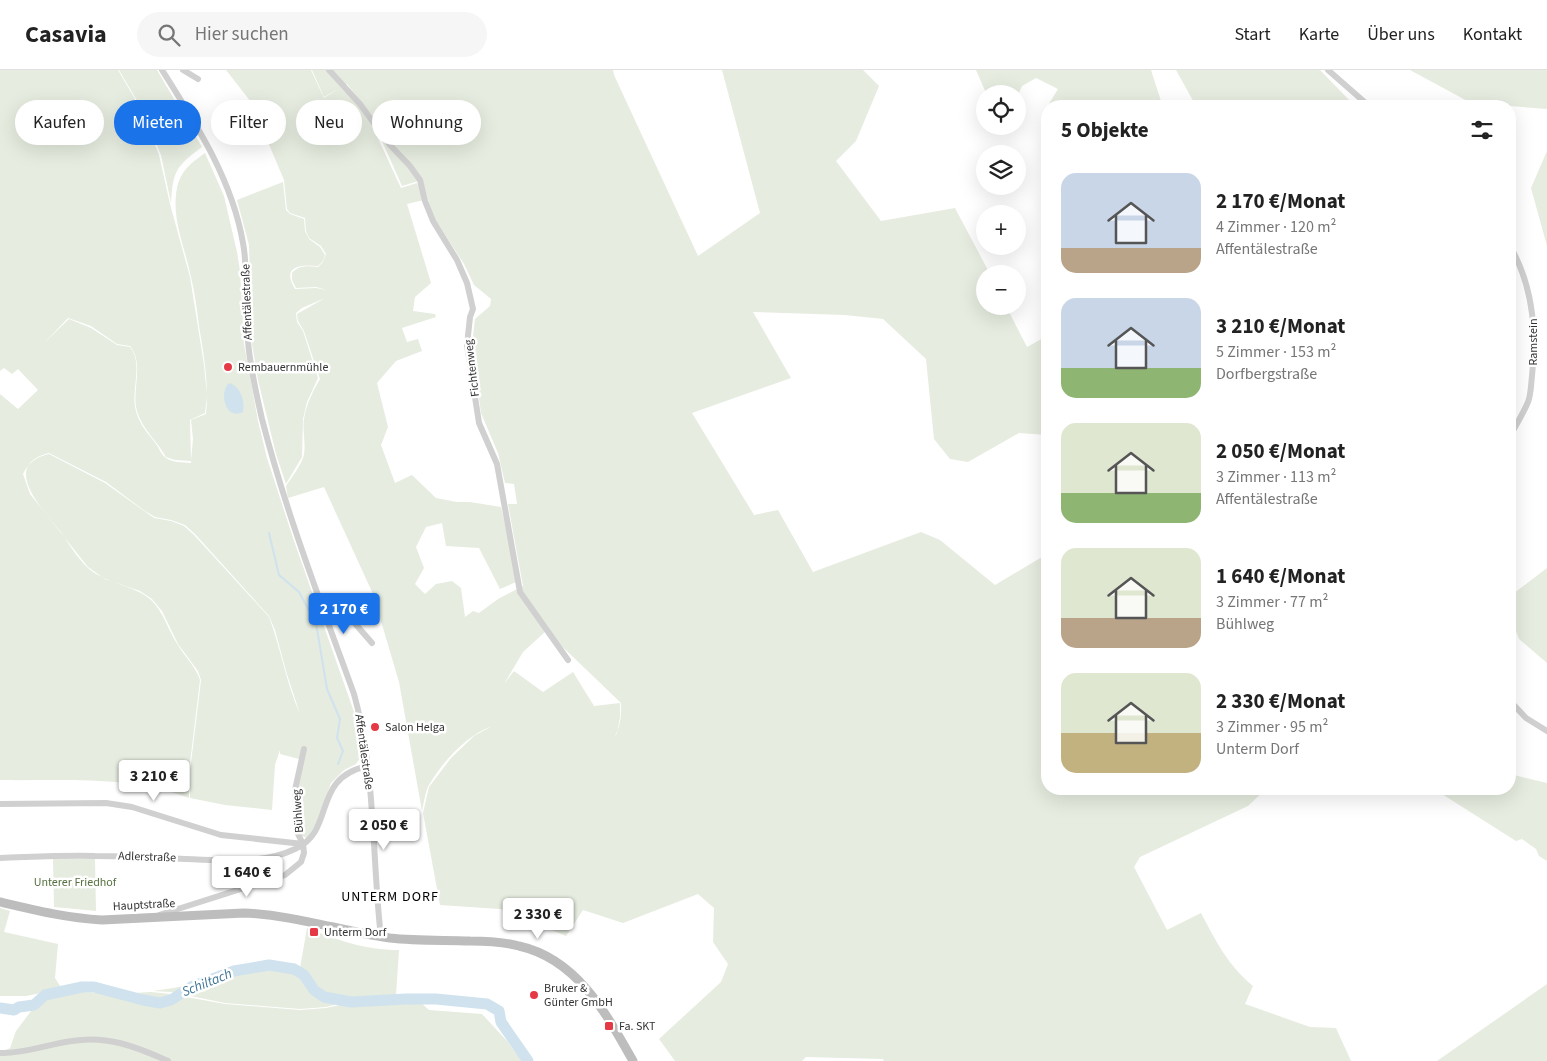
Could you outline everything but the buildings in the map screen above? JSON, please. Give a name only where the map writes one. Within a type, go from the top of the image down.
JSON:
[{"type":"main road","name":"Hauptstraße","points":[[0,902],[78,918],[102,920],[262,914],[296,918],[378,936]]},
{"type":"main road","points":[[378,936],[408,940],[501,943],[520,946],[549,958],[580,980],[592,994],[633,1061]]},
{"type":"street","name":"Affentälestraße","points":[[162,70],[222,172],[236,210],[244,244],[248,342],[260,408],[286,500],[362,721],[368,766],[380,928],[378,936]]},
{"type":"street","points":[[183,70],[198,80]]},
{"type":"street","name":"Fichtenweg","points":[[329,70],[360,104],[390,145],[410,166],[420,180],[425,201],[433,221],[458,260],[467,283],[472,309],[467,345],[479,423],[497,464],[520,592],[568,660]]},
{"type":"street","points":[[1328,70],[1362,100]]},
{"type":"street","name":"Ramstein","points":[[1516,257],[1528,292],[1534,320],[1535,354],[1528,402],[1516,425]]},
{"type":"street","points":[[321,603],[328,601],[338,604],[372,643]]},
{"type":"street","points":[[1516,707],[1526,718],[1547,731]]},
{"type":"street","name":"Bühlweg","points":[[152,917],[285,875],[301,862],[304,853],[303,844],[298,834],[295,790],[304,749]]},
{"type":"street","name":"Adlerstraße","points":[[0,858],[92,855],[227,860],[272,856],[296,849],[310,839],[323,814],[331,790],[337,781],[354,769],[368,766]]},
{"type":"street","points":[[0,804],[115,804],[132,806],[220,835],[303,844]]},
{"type":"street","points":[[0,1053],[12,1054],[73,1040],[100,1039],[141,1049],[168,1061]]},
{"type":"green space","points":[[0,70],[118,70],[136,100],[114,100],[114,145],[155,145],[159,155],[190,277],[207,394],[204,359],[195,295],[177,222],[177,188],[184,172],[205,153],[224,196],[240,271],[244,344],[258,421],[267,458],[354,712],[360,758],[356,764],[344,770],[331,783],[316,824],[307,838],[302,836],[300,832],[297,785],[303,760],[280,754],[280,750],[275,765],[272,810],[225,805],[190,798],[190,771],[201,680],[198,671],[178,644],[162,611],[152,599],[140,591],[114,582],[139,592],[151,600],[163,616],[175,640],[200,680],[189,771],[189,798],[167,791],[120,782],[0,780],[0,394],[18,409],[38,390],[18,369],[12,374],[4,368],[0,371]],"holes":[[[68,318],[91,326],[117,344],[130,346],[137,361],[135,395],[137,411],[142,424],[166,457],[175,460],[191,461],[191,463],[174,461],[165,457],[144,429],[136,411],[134,395],[136,362],[130,347],[117,345],[91,328],[69,319],[44,343]],[[207,397],[206,414],[191,420],[193,439],[191,461],[190,420],[205,413]],[[49,453],[106,482],[155,517],[171,520],[185,525],[195,534],[269,616],[275,630],[300,714],[269,617],[194,535],[184,526],[154,518],[105,483],[49,454],[33,461]],[[64,537],[88,567],[102,577],[93,572],[83,563]]]},
{"type":"green space","points":[[119,70],[157,70],[175,100],[137,100]]},
{"type":"green space","points":[[226,70],[311,70],[324,98],[339,88],[324,97],[312,70],[613,70],[698,256],[760,213],[722,70],[863,70],[879,86],[856,141],[836,161],[881,221],[955,208],[976,248],[976,255],[980,255],[985,265],[976,265],[976,315],[1011,315],[1027,347],[1041,339],[1041,435],[1019,433],[968,462],[950,459],[934,439],[926,359],[883,319],[845,315],[753,312],[791,378],[692,413],[754,515],[778,510],[813,572],[921,532],[940,540],[995,585],[1041,558],[1041,795],[1260,795],[1248,806],[1140,857],[1134,867],[1167,930],[1201,913],[1229,961],[1253,986],[1245,1004],[1310,1027],[1336,1028],[1351,1061],[884,1061],[883,1059],[806,1057],[802,1061],[675,1061],[659,1039],[721,982],[728,964],[713,942],[714,908],[698,894],[623,923],[583,910],[566,936],[542,926],[523,915],[500,909],[440,905],[423,813],[429,787],[451,758],[474,736],[492,726],[473,736],[448,758],[428,788],[422,811],[399,682],[373,594],[324,487],[288,498],[286,486],[303,458],[306,409],[320,379],[297,314],[325,298],[302,308],[296,313],[297,322],[303,331],[318,378],[307,402],[303,419],[302,457],[286,484],[276,454],[258,380],[252,344],[249,245],[237,200],[283,182],[286,210],[290,214],[304,219],[305,231],[309,239],[320,247],[325,255],[323,261],[318,266],[311,266],[318,267],[323,262],[326,254],[321,246],[309,238],[306,231],[305,218],[290,213],[287,209],[284,180],[269,145],[286,145],[286,100],[249,100]],"holes":[[[347,84],[360,100],[362,100],[372,115],[372,100],[481,100],[481,145],[384,145],[402,186],[422,180],[433,216],[464,264],[474,285],[491,299],[490,306],[475,319],[472,345],[481,413],[498,453],[505,483],[514,484],[517,504],[508,504],[523,586],[498,599],[479,613],[473,611],[465,617],[461,588],[452,581],[436,584],[425,594],[415,584],[424,568],[416,547],[426,527],[442,523],[446,546],[479,548],[500,589],[516,582],[514,563],[501,507],[436,498],[412,475],[395,483],[381,445],[388,427],[377,383],[396,361],[422,351],[418,339],[407,342],[402,328],[436,317],[435,314],[413,311],[415,297],[431,283],[407,204],[424,200],[417,183],[401,188],[381,145],[372,145],[372,125],[362,111],[362,145],[296,145],[296,100],[354,100],[343,86]],[[299,266],[311,266],[292,273],[292,280],[296,288],[316,287],[327,290],[316,288],[295,289],[291,281],[291,271]],[[546,631],[621,703],[620,719],[618,730],[620,703],[594,706],[573,672],[543,692],[514,671],[504,684],[523,652]]]},
{"type":"green space","points":[[976,70],[1151,70],[1161,100],[1051,100],[1058,89],[1036,78],[1024,85],[983,85]]},
{"type":"green space","points":[[1176,70],[1320,70],[1349,100],[1193,100]]},
{"type":"green space","points":[[1410,70],[1547,70],[1547,109],[1516,107],[1516,100],[1465,100]]},
{"type":"green space","points":[[157,145],[201,145],[202,147],[186,159],[178,170],[173,183],[171,203],[161,155]]},
{"type":"green space","points":[[1547,151],[1547,246],[1531,188]]},
{"type":"green space","points":[[1547,568],[1547,663],[1519,639],[1516,631],[1516,591]]},
{"type":"green space","points":[[1516,775],[1547,783],[1547,861],[1539,856],[1536,849],[1522,839],[1516,841],[1443,795],[1516,795]]},
{"type":"green space","name":"Unterer Friedhof","points":[[53,859],[95,859],[96,911],[54,907]]},
{"type":"green space","points":[[0,908],[10,911],[4,932],[58,944],[55,978],[62,989],[26,996],[0,996]]},
{"type":"green space","points":[[307,928],[363,946],[399,950],[396,995],[363,998],[326,1007],[300,1009],[225,1003],[171,992],[153,991],[184,986],[259,968],[287,969],[299,974]]},
{"type":"green space","points":[[1547,984],[1547,1061],[1437,1061]]},
{"type":"green space","points":[[151,992],[225,1004],[300,1010],[326,1008],[363,1000],[399,997],[419,1001],[429,1010],[482,1014],[507,1041],[522,1061],[0,1061],[0,1053],[10,1048],[16,1031],[41,998],[63,993],[117,994]]},
{"type":"water","points":[[230,383],[237,388],[241,395],[243,412],[237,414],[232,413],[226,406],[224,395],[227,385]]},
{"type":"waterway","points":[[269,533],[279,575],[299,592],[316,623],[327,689],[340,719],[337,738],[343,751],[338,764]]},
{"type":"waterway","name":"Schiltach","points":[[0,1008],[14,1010],[19,1007],[34,1005],[45,995],[82,987],[94,987],[160,1003],[171,1000],[191,987],[234,971],[269,965],[294,969],[304,975],[314,990],[324,997],[351,1002],[436,999],[487,1004],[499,1011],[501,1022],[528,1061]]},
{"type":"place","name":"Rembauernmühle","points":[[228,367]]},
{"type":"place","name":"Salon Helga","points":[[375,727]]},
{"type":"place","name":"Unterm Dorf","points":[[314,932]]},
{"type":"place","name":"Bruker & Günter GmbH","points":[[534,995]]},
{"type":"place","name":"Fa. SKT","points":[[609,1026]]},
{"type":"district","name":"UNTERM DORF","points":[[390,897]]}]
